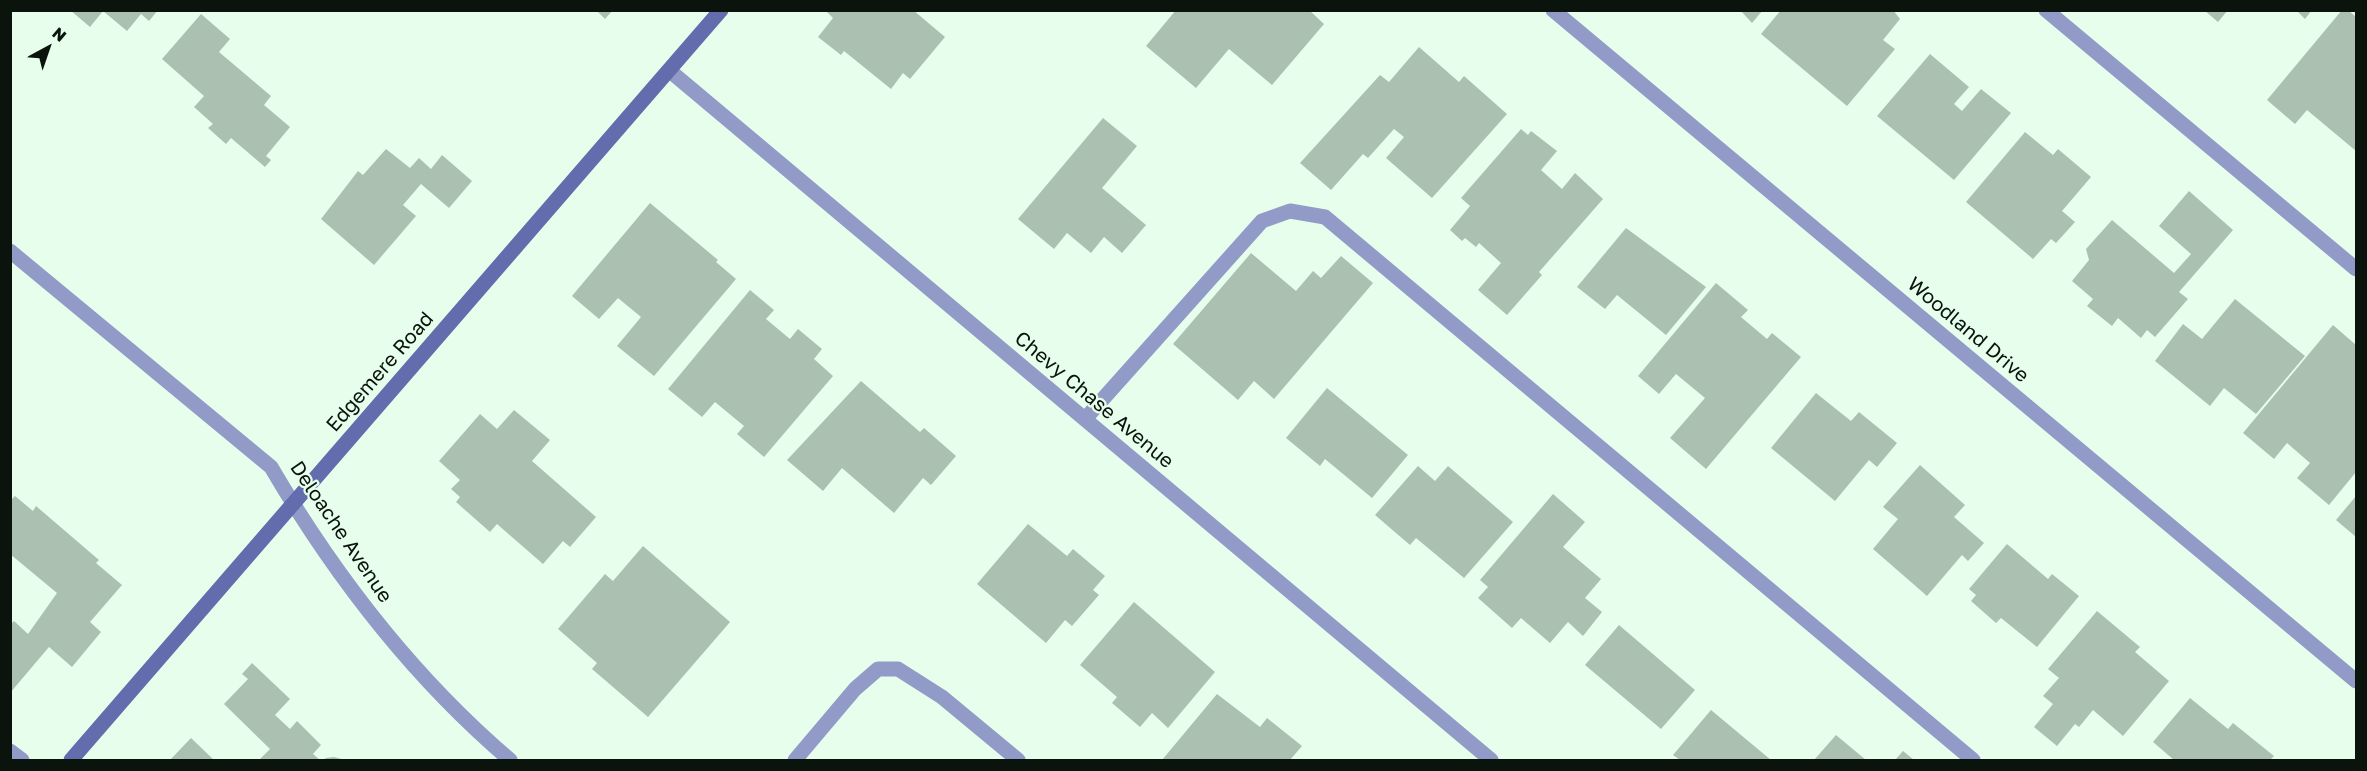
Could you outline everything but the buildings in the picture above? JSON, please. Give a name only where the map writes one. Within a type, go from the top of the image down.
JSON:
[{"type":"street","name":"Edgemere Road","points":[[71,760],[721,10]]},
{"type":"street","name":"Woodland Drive","points":[[1553,10],[2356,681]]},
{"type":"street","points":[[2046,10],[2356,269]]},
{"type":"street","name":"Chevy Chase Avenue","points":[[670,71],[1491,760]]},
{"type":"street","points":[[1085,419],[1262,221],[1290,211],[1325,217],[1973,760]]},
{"type":"street","name":"Deloache Avenue","points":[[10,251],[271,467],[292,504],[386,633],[476,731],[510,760]]},
{"type":"street","points":[[795,760],[855,689],[878,669],[898,669],[942,697],[1018,760]]},
{"type":"street","points":[[10,751],[22,760]]}]
